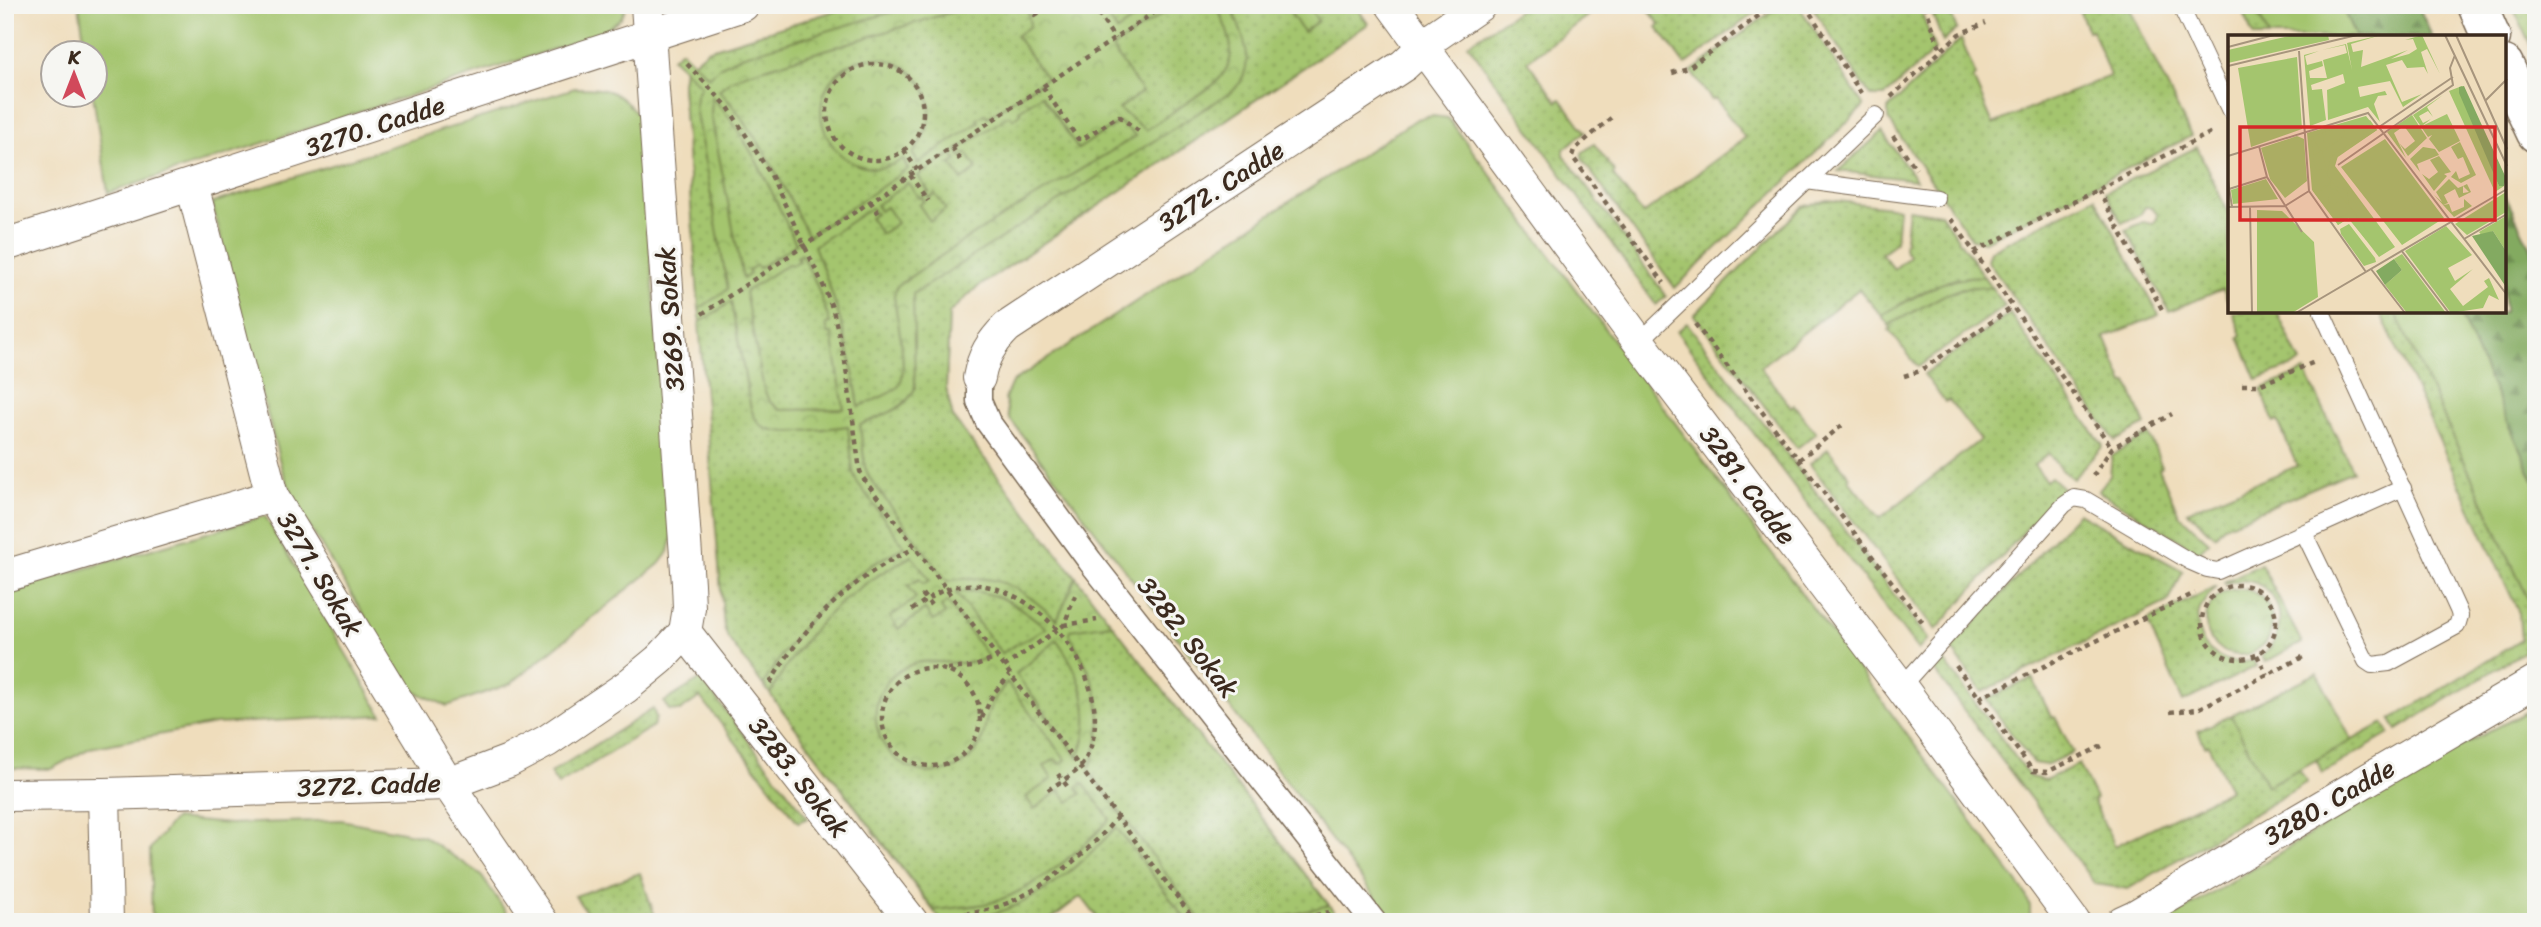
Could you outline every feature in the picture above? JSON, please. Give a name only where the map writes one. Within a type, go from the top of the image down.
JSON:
[{"type":"main road","points":[[2477,5],[2490,35]]},
{"type":"main road","points":[[2506,69],[2536,133]]},
{"type":"street","name":"3270. Cadde","points":[[5,245],[192,185],[651,25],[743,5]]},
{"type":"street","points":[[1392,5],[1423,47]]},
{"type":"street","name":"3272. Cadde","points":[[979,378],[983,356],[1007,327],[1404,65],[1448,26],[1480,5]]},
{"type":"street","name":"3269. Sokak","points":[[651,25],[688,584],[689,608],[685,632]]},
{"type":"street","name":"3281. Cadde","points":[[1423,47],[1639,342],[1901,687],[2074,922]]},
{"type":"street","name":"3271. Sokak","points":[[192,185],[272,496],[448,784],[541,922]]},
{"type":"street","name":"3282. Sokak","points":[[979,378],[979,401],[988,422],[1090,561],[1374,922]]},
{"type":"street","points":[[5,576],[272,496]]},
{"type":"street","name":"3272. Cadde","points":[[5,795],[448,784],[509,761],[547,741],[626,687],[660,659],[685,632]]},
{"type":"street","name":"3283. Sokak","points":[[685,632],[925,919]]},
{"type":"street","name":"3280. Cadde","points":[[2122,922],[2536,681]]},
{"type":"street","points":[[104,794],[107,922]]},
{"type":"lane","points":[[2180,5],[2228,107]]},
{"type":"lane","points":[[1639,342],[1876,115]]},
{"type":"lane","points":[[1806,181],[1937,198]]},
{"type":"lane","points":[[2304,533],[2361,654],[2372,665],[2389,663],[2457,626],[2460,616],[2322,313]]},
{"type":"lane","points":[[1901,687],[2064,505],[2074,498],[2086,500],[2191,562],[2210,570],[2222,570],[2403,488]]},
{"type":"path","points":[[1032,5],[1036,15],[1051,5]]},
{"type":"path","points":[[1093,5],[1115,38]]},
{"type":"path","points":[[695,317],[1165,5]]},
{"type":"path","points":[[1672,73],[1688,68],[1773,5]]},
{"type":"path","points":[[1805,5],[1876,115],[2112,448]]},
{"type":"path","points":[[1924,5],[1941,51]]},
{"type":"path","points":[[1876,115],[1882,106],[1959,34],[1986,23]]},
{"type":"path","points":[[651,25],[732,113],[771,175],[805,245],[833,310],[845,361],[860,471],[867,485],[1196,922]]},
{"type":"path","points":[[875,64],[891,67],[906,75],[916,88],[923,103],[923,120],[917,136],[904,150],[892,157],[876,160],[860,158],[836,141],[829,127],[829,98],[836,84],[846,74],[875,64]]},
{"type":"path","points":[[1043,86],[1079,139],[1119,116],[1142,133]]},
{"type":"path","points":[[1611,118],[1574,150],[1573,158],[1679,303],[2033,771],[2047,772],[2102,746]]},
{"type":"path","points":[[1974,252],[2194,141]]},
{"type":"path","points":[[951,147],[960,160]]},
{"type":"path","points":[[904,150],[917,171]]},
{"type":"path","points":[[910,175],[928,201]]},
{"type":"path","points":[[2098,190],[2164,313]]},
{"type":"path","points":[[870,201],[879,214]]},
{"type":"path","points":[[1904,376],[1920,370],[2013,307]]},
{"type":"path","points":[[2242,385],[2259,385],[2303,367]]},
{"type":"path","points":[[2074,498],[2095,474],[2112,448],[2172,414]]},
{"type":"path","points":[[1799,460],[1845,423]]},
{"type":"path","points":[[766,689],[794,646],[834,602],[878,567],[915,548]]},
{"type":"path","points":[[1064,625],[1080,583]]},
{"type":"path","points":[[912,610],[945,589],[966,584],[989,586],[1011,593],[1032,606],[1058,629],[1077,659],[1094,710],[1089,752],[1084,764],[1048,790]]},
{"type":"path","points":[[2245,586],[2256,589],[2273,605],[2276,629],[2273,640],[2257,655],[2243,659],[2229,658],[2208,644],[2203,632],[2205,607],[2213,596],[2223,589],[2245,586]]},
{"type":"path","points":[[922,594],[931,605]]},
{"type":"path","points":[[1979,698],[2171,605]]},
{"type":"path","points":[[1004,667],[1064,625],[1107,618]]},
{"type":"path","points":[[2170,712],[2198,709],[2307,654]]},
{"type":"path","points":[[2257,655],[2267,675]]},
{"type":"path","points":[[997,658],[973,667],[929,668],[912,672],[898,681],[882,710],[883,728],[890,743],[901,756],[916,764],[933,766],[949,763],[962,755],[972,744],[993,694],[1010,676]]},
{"type":"path","points":[[941,669],[959,676],[978,700],[978,730]]},
{"type":"path","points":[[1058,774],[1067,786]]},
{"type":"path","points":[[925,919],[995,908],[1026,894],[1087,849],[1117,817]]},
{"type":"path","points":[[1286,922],[1333,911]]},
{"type":"green space","points":[[79,5],[627,5],[621,18],[600,34],[108,193],[95,108],[108,108],[108,38],[84,38]]},
{"type":"green space","points":[[854,5],[1355,5],[1368,24],[975,289],[949,313],[946,388],[953,418],[1342,922],[1101,922],[1081,896],[1047,922],[942,922],[728,638],[724,627],[682,85],[684,69],[672,58],[681,50],[693,62],[708,50]]},
{"type":"green space","points":[[854,5],[916,5],[741,56],[721,66],[709,77],[693,62],[708,50]]},
{"type":"green space","points":[[975,5],[1027,5],[1030,26],[1016,36],[1046,78],[988,117],[985,114],[977,119],[979,122],[918,163],[913,154],[926,129],[930,104],[921,82],[912,73],[888,59],[869,58],[852,63],[832,80],[822,100],[822,120],[829,140],[842,156],[860,166],[881,168],[903,159],[908,169],[808,236],[758,141],[719,90],[745,74]]},
{"type":"green space","points":[[1100,5],[1155,5],[1117,31]]},
{"type":"green space","points":[[1176,5],[1217,5],[1229,37],[1231,56],[1228,66],[1213,85],[1146,130],[1119,109],[1142,92],[1112,48]]},
{"type":"green space","points":[[1231,5],[1286,5],[1303,32],[1318,21],[1308,5],[1355,5],[1368,24],[975,289],[949,313],[946,388],[953,418],[1076,577],[1057,620],[1032,599],[1007,584],[980,578],[947,581],[870,479],[865,467],[860,425],[899,407],[915,388],[913,294],[1234,90],[1242,80],[1247,59],[1243,38]]},
{"type":"green space","points":[[1527,5],[1602,5],[1527,61],[1557,101],[1561,99],[1585,132],[1564,149],[1564,155],[1666,296],[1656,305],[1468,44]]},
{"type":"green space","points":[[1645,5],[1765,5],[1685,65],[1657,27],[1660,25]]},
{"type":"green space","points":[[1780,5],[1798,5],[1864,106],[1675,288],[1582,159],[1582,153],[1594,144],[1615,172],[1613,175],[1643,214],[1745,138],[1716,99],[1712,100],[1691,72]]},
{"type":"green space","points":[[1811,5],[1919,5],[1935,50],[1885,96],[1870,96]]},
{"type":"green space","points":[[1929,5],[1947,5],[1957,29],[1943,42]]},
{"type":"green space","points":[[2077,5],[2128,5],[2191,136],[1985,241],[1972,239],[1888,119],[1888,109],[1961,39],[1976,76],[1973,78],[1993,124],[2110,76],[2092,30],[2088,31]]},
{"type":"green space","points":[[2239,5],[2254,5],[2268,35],[2253,35]]},
{"type":"green space","points":[[2254,5],[2341,5],[2355,35],[2268,35]]},
{"type":"green space","points":[[2341,5],[2418,5],[2431,35],[2355,35]]},
{"type":"green space","points":[[2512,5],[2528,5],[2536,21],[2536,57]]},
{"type":"green space","points":[[684,69],[701,86],[696,96],[695,108],[728,289],[699,309],[682,85]]},
{"type":"green space","points":[[575,88],[612,92],[640,117],[673,536],[669,551],[659,564],[510,684],[447,706],[411,690],[299,510],[282,470],[212,203]]},
{"type":"green space","points":[[1042,95],[1078,149],[1119,122],[1136,136],[969,237],[897,286],[894,296],[903,358],[901,380],[894,390],[859,407],[842,325],[814,246],[871,208],[876,214],[870,218],[881,234],[897,223],[886,207],[880,211],[876,205],[908,183],[919,198],[922,197],[924,201],[919,205],[930,221],[946,209],[935,194],[929,198],[926,193],[929,192],[918,176],[952,154],[957,160],[951,164],[962,180],[977,169],[967,153],[961,157],[957,150],[1010,115],[1013,119],[1021,113],[1019,110]]},
{"type":"green space","points":[[712,97],[749,148],[796,244],[759,268],[756,265],[743,279],[711,115]]},
{"type":"green space","points":[[1432,116],[1448,118],[2025,893],[2030,906],[2030,922],[1394,922],[1009,418],[1005,398],[1012,382],[1417,119]]},
{"type":"green space","points":[[1882,132],[1916,180],[1838,171]]},
{"type":"green space","points":[[2197,147],[2228,213],[2228,301],[2223,289],[2169,311],[2126,230],[2143,222],[2152,224],[2157,219],[2157,213],[2152,207],[2145,207],[2140,215],[2122,223],[2105,192]]},
{"type":"green space","points":[[2095,197],[2159,315],[2105,337],[2124,384],[2128,383],[2145,425],[2115,441],[1987,260],[1990,251]]},
{"type":"green space","points":[[2506,197],[2536,260],[2536,485],[2459,313],[2506,313]]},
{"type":"green space","points":[[1828,200],[1899,208],[1896,242],[1881,253],[1894,269],[1910,256],[1904,249],[1908,209],[1941,214],[1984,277],[1944,283],[1881,315],[1859,289],[1760,367],[1791,407],[1794,405],[1816,433],[1797,448],[1694,315],[1802,207]]},
{"type":"green space","points":[[801,254],[816,283],[830,323],[826,324],[828,334],[832,334],[844,409],[780,410],[769,401],[764,390],[745,292],[788,264],[799,261],[797,257]]},
{"type":"green space","points":[[1973,276],[1984,277],[1992,288],[1959,289],[1889,325],[1881,315],[1939,284]]},
{"type":"green space","points":[[1972,287],[1992,288],[2005,306],[1918,367],[1889,330],[1889,325],[1946,294]]},
{"type":"green space","points":[[731,302],[751,409],[758,421],[764,427],[782,431],[848,426],[853,472],[857,482],[905,547],[861,572],[823,604],[791,642],[763,685],[728,638],[724,627],[699,323]]},
{"type":"green space","points":[[2233,313],[2277,313],[2301,363],[2257,380],[2239,337],[2242,335]]},
{"type":"green space","points":[[2380,313],[2395,313],[2536,616],[2536,644],[2397,730],[2391,720],[2521,640],[2519,613]]},
{"type":"green space","points":[[2395,313],[2459,313],[2536,485],[2536,616]]},
{"type":"green space","points":[[2010,314],[2103,446],[2073,479],[2061,470],[2049,454],[2034,465],[2046,481],[2051,477],[2063,488],[1936,630],[1810,464],[1828,449],[1880,518],[1980,440],[1949,400],[1945,402],[1924,374]]},
{"type":"green space","points":[[1687,323],[1928,639],[1918,650],[1677,332]]},
{"type":"green space","points":[[2305,371],[2353,471],[2224,526],[2215,536],[2187,511],[2297,466],[2278,421],[2274,422],[2261,389]]},
{"type":"green space","points":[[2149,434],[2162,467],[2159,469],[2179,515],[2209,542],[2199,552],[2098,491],[2110,476],[2112,456]]},
{"type":"green space","points":[[2078,513],[2183,571],[2169,601],[1982,692],[1951,648]]},
{"type":"green space","points":[[265,516],[382,715],[215,724],[90,748],[51,769],[5,768],[5,592]]},
{"type":"green space","points":[[912,556],[930,580],[924,584],[919,579],[908,586],[916,598],[890,617],[898,629],[925,610],[933,621],[945,614],[941,607],[947,602],[989,658],[966,663],[916,663],[893,676],[882,690],[876,707],[876,724],[882,741],[892,755],[907,766],[926,772],[947,771],[962,764],[980,745],[990,710],[1007,683],[1066,760],[1060,764],[1055,759],[1044,766],[1052,779],[1026,797],[1034,809],[1060,790],[1069,802],[1081,794],[1077,787],[1083,783],[1110,819],[1055,869],[1022,890],[989,903],[934,910],[770,694],[798,649],[830,613],[867,583]]},
{"type":"green space","points":[[2261,564],[2302,643],[2265,662],[2262,656],[2273,643],[2279,628],[2275,601],[2267,590],[2256,583],[2224,582]]},
{"type":"green space","points":[[2217,586],[2199,612],[2200,635],[2205,645],[2221,658],[2243,662],[2254,660],[2257,666],[2183,702],[2147,621]]},
{"type":"green space","points":[[2239,589],[2252,592],[2262,599],[2269,609],[2272,622],[2269,635],[2262,645],[2252,652],[2239,655],[2226,652],[2216,645],[2209,635],[2206,622],[2209,609],[2216,599],[2226,592]]},
{"type":"green space","points":[[969,591],[1001,598],[1029,614],[1046,628],[1001,653],[956,593]]},
{"type":"green space","points":[[1112,624],[1329,905],[1265,922],[1202,922],[1089,771],[1099,733],[1098,700],[1087,668],[1069,634],[1070,630]]},
{"type":"green space","points":[[1057,640],[1073,667],[1084,696],[1086,726],[1078,757],[1016,674]]},
{"type":"green space","points":[[1943,659],[2030,777],[2045,780],[2079,764],[2115,846],[2230,790],[2208,745],[2205,746],[2198,731],[2231,715],[2267,786],[2299,769],[2307,782],[2128,889],[2095,884],[1933,669]]},
{"type":"green space","points":[[2317,673],[2352,741],[2267,786],[2231,715]]},
{"type":"green space","points":[[2032,678],[2073,752],[2046,765],[2033,763],[1986,699]]},
{"type":"green space","points":[[701,679],[808,818],[798,822],[700,697],[680,711],[669,710],[664,702]]},
{"type":"green space","points":[[2536,707],[2536,915],[2525,922],[2165,922],[2430,762]]},
{"type":"green space","points":[[653,709],[656,718],[653,726],[558,785],[550,773]]},
{"type":"green space","points":[[2383,723],[2389,734],[2323,773],[2316,760]]},
{"type":"green space","points":[[174,819],[229,824],[341,820],[423,836],[480,874],[513,922],[152,922],[150,849]]},
{"type":"green space","points":[[1116,827],[1188,922],[1101,922],[1081,896],[1047,922],[953,922],[991,915],[1013,907],[1046,889],[1091,853]]},
{"type":"green space","points":[[640,873],[657,922],[593,922],[575,896]]}]
